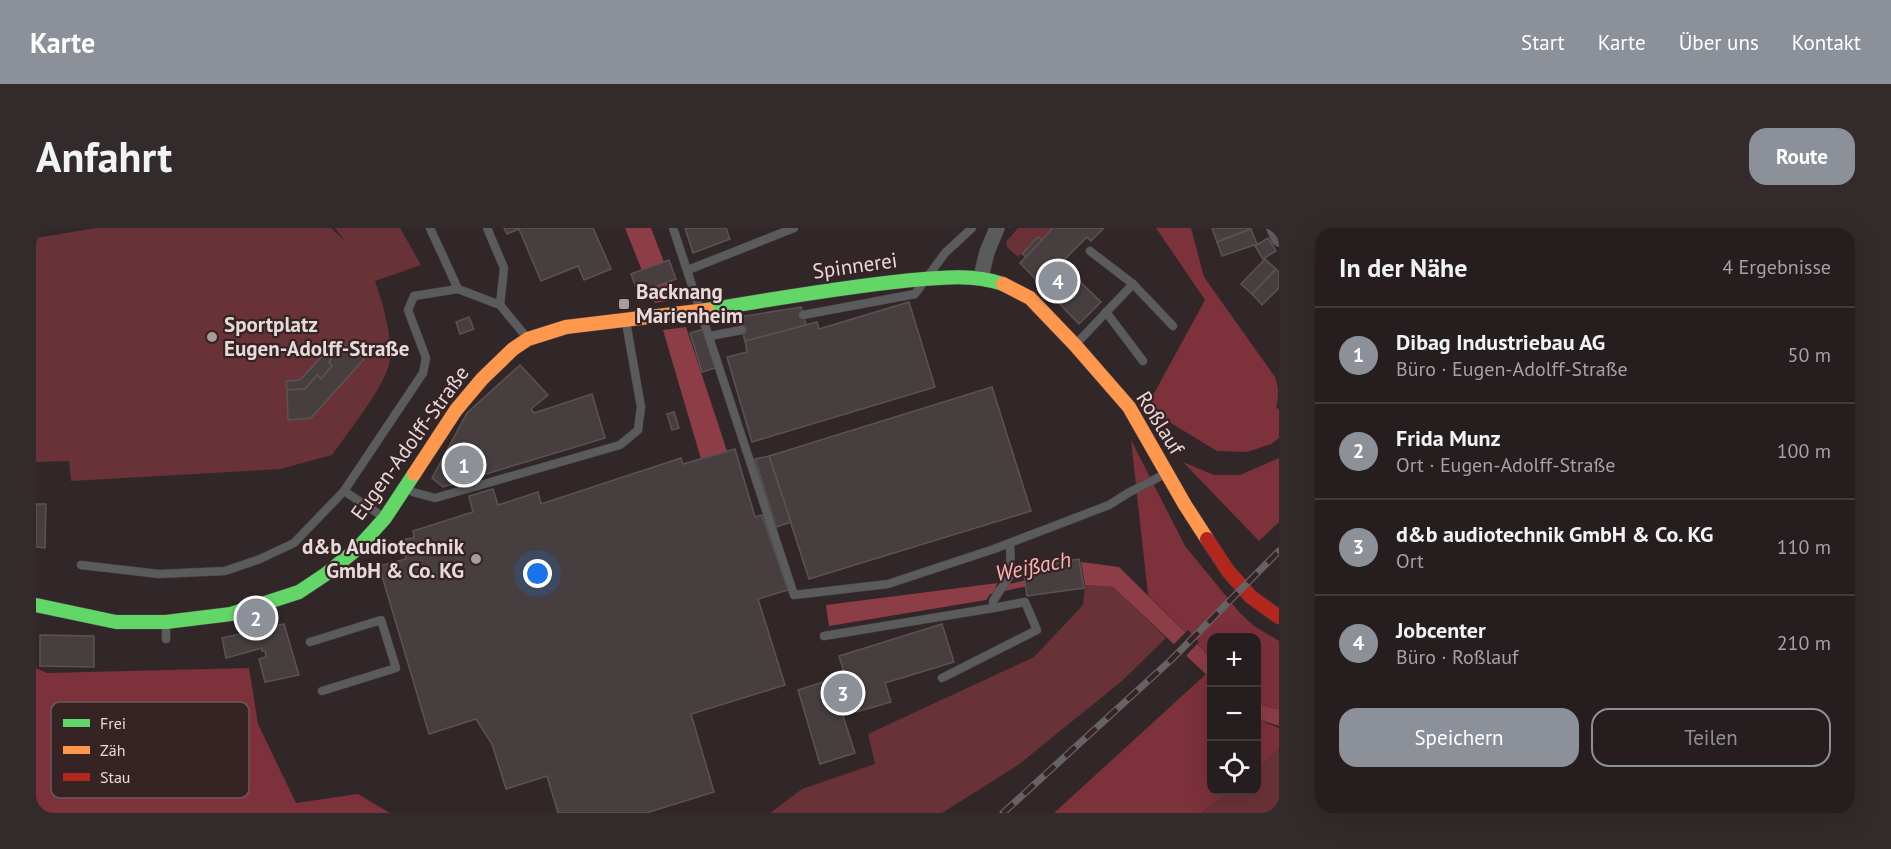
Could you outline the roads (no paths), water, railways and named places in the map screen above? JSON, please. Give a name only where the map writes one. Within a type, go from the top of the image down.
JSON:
[{"type":"street","points":[[981,277],[987,252],[997,228]]},
{"type":"street","points":[[1274,228],[1279,239]]},
{"type":"street","name":"Spinnerei","points":[[685,313],[846,287],[928,279],[981,277]]},
{"type":"street","name":"Roßlauf","points":[[981,277],[1002,283],[1030,298],[1075,345],[1129,407],[1185,505],[1228,571],[1251,597],[1279,617]]},
{"type":"street","name":"Eugen-Adolff-Straße","points":[[36,605],[117,622],[166,622],[231,614],[299,592],[357,549],[385,518],[456,410],[475,386],[513,349],[528,339],[566,327],[685,313]]},
{"type":"lane","points":[[430,228],[458,289]]},
{"type":"lane","points":[[487,228],[504,268],[500,305]]},
{"type":"lane","points":[[673,228],[794,595],[888,584],[1010,543],[1109,505],[1167,473]]},
{"type":"lane","points":[[688,270],[794,228]]},
{"type":"lane","points":[[804,315],[915,294],[928,279],[942,251],[972,228]]},
{"type":"lane","points":[[1090,251],[1133,284],[1173,326]]},
{"type":"lane","points":[[1075,345],[1133,284]]},
{"type":"lane","points":[[81,565],[159,574],[225,571],[260,559],[294,543],[344,491],[423,373],[426,358],[408,310],[414,296],[458,289],[500,305],[528,339]]},
{"type":"lane","points":[[1106,312],[1143,361]]},
{"type":"lane","points":[[406,487],[413,492],[435,498],[620,445],[638,430],[641,407],[626,321]]},
{"type":"lane","points":[[710,336],[742,330]]},
{"type":"lane","points":[[344,491],[385,518]]},
{"type":"lane","points":[[993,604],[1011,574],[1010,543]]},
{"type":"lane","points":[[824,636],[993,604],[1025,602],[1037,630],[942,678]]},
{"type":"lane","points":[[310,642],[381,621],[396,668],[322,691]]},
{"type":"lane","points":[[166,622],[166,639]]},
{"type":"waterway","name":"Weißach","points":[[986,592],[1032,582]]},
{"type":"railway","points":[[1003,813],[1172,659],[1279,551]]},
{"type":"place","name":"Jobcenter","points":[[1058,281]]},
{"type":"place","name":"Backnang Marienheim","points":[[624,304]]},
{"type":"place","name":"Sportplatz Eugen-Adolff-Straße","points":[[212,337]]},
{"type":"place","name":"Dibag Industriebau AG","points":[[464,465]]},
{"type":"place","name":"d&b Audiotechnik GmbH & Co. KG","points":[[476,559]]},
{"type":"place","name":"Frida Munz","points":[[256,618]]},
{"type":"place","name":"d&b audiotechnik GmbH & Co. KG","points":[[843,693]]}]
